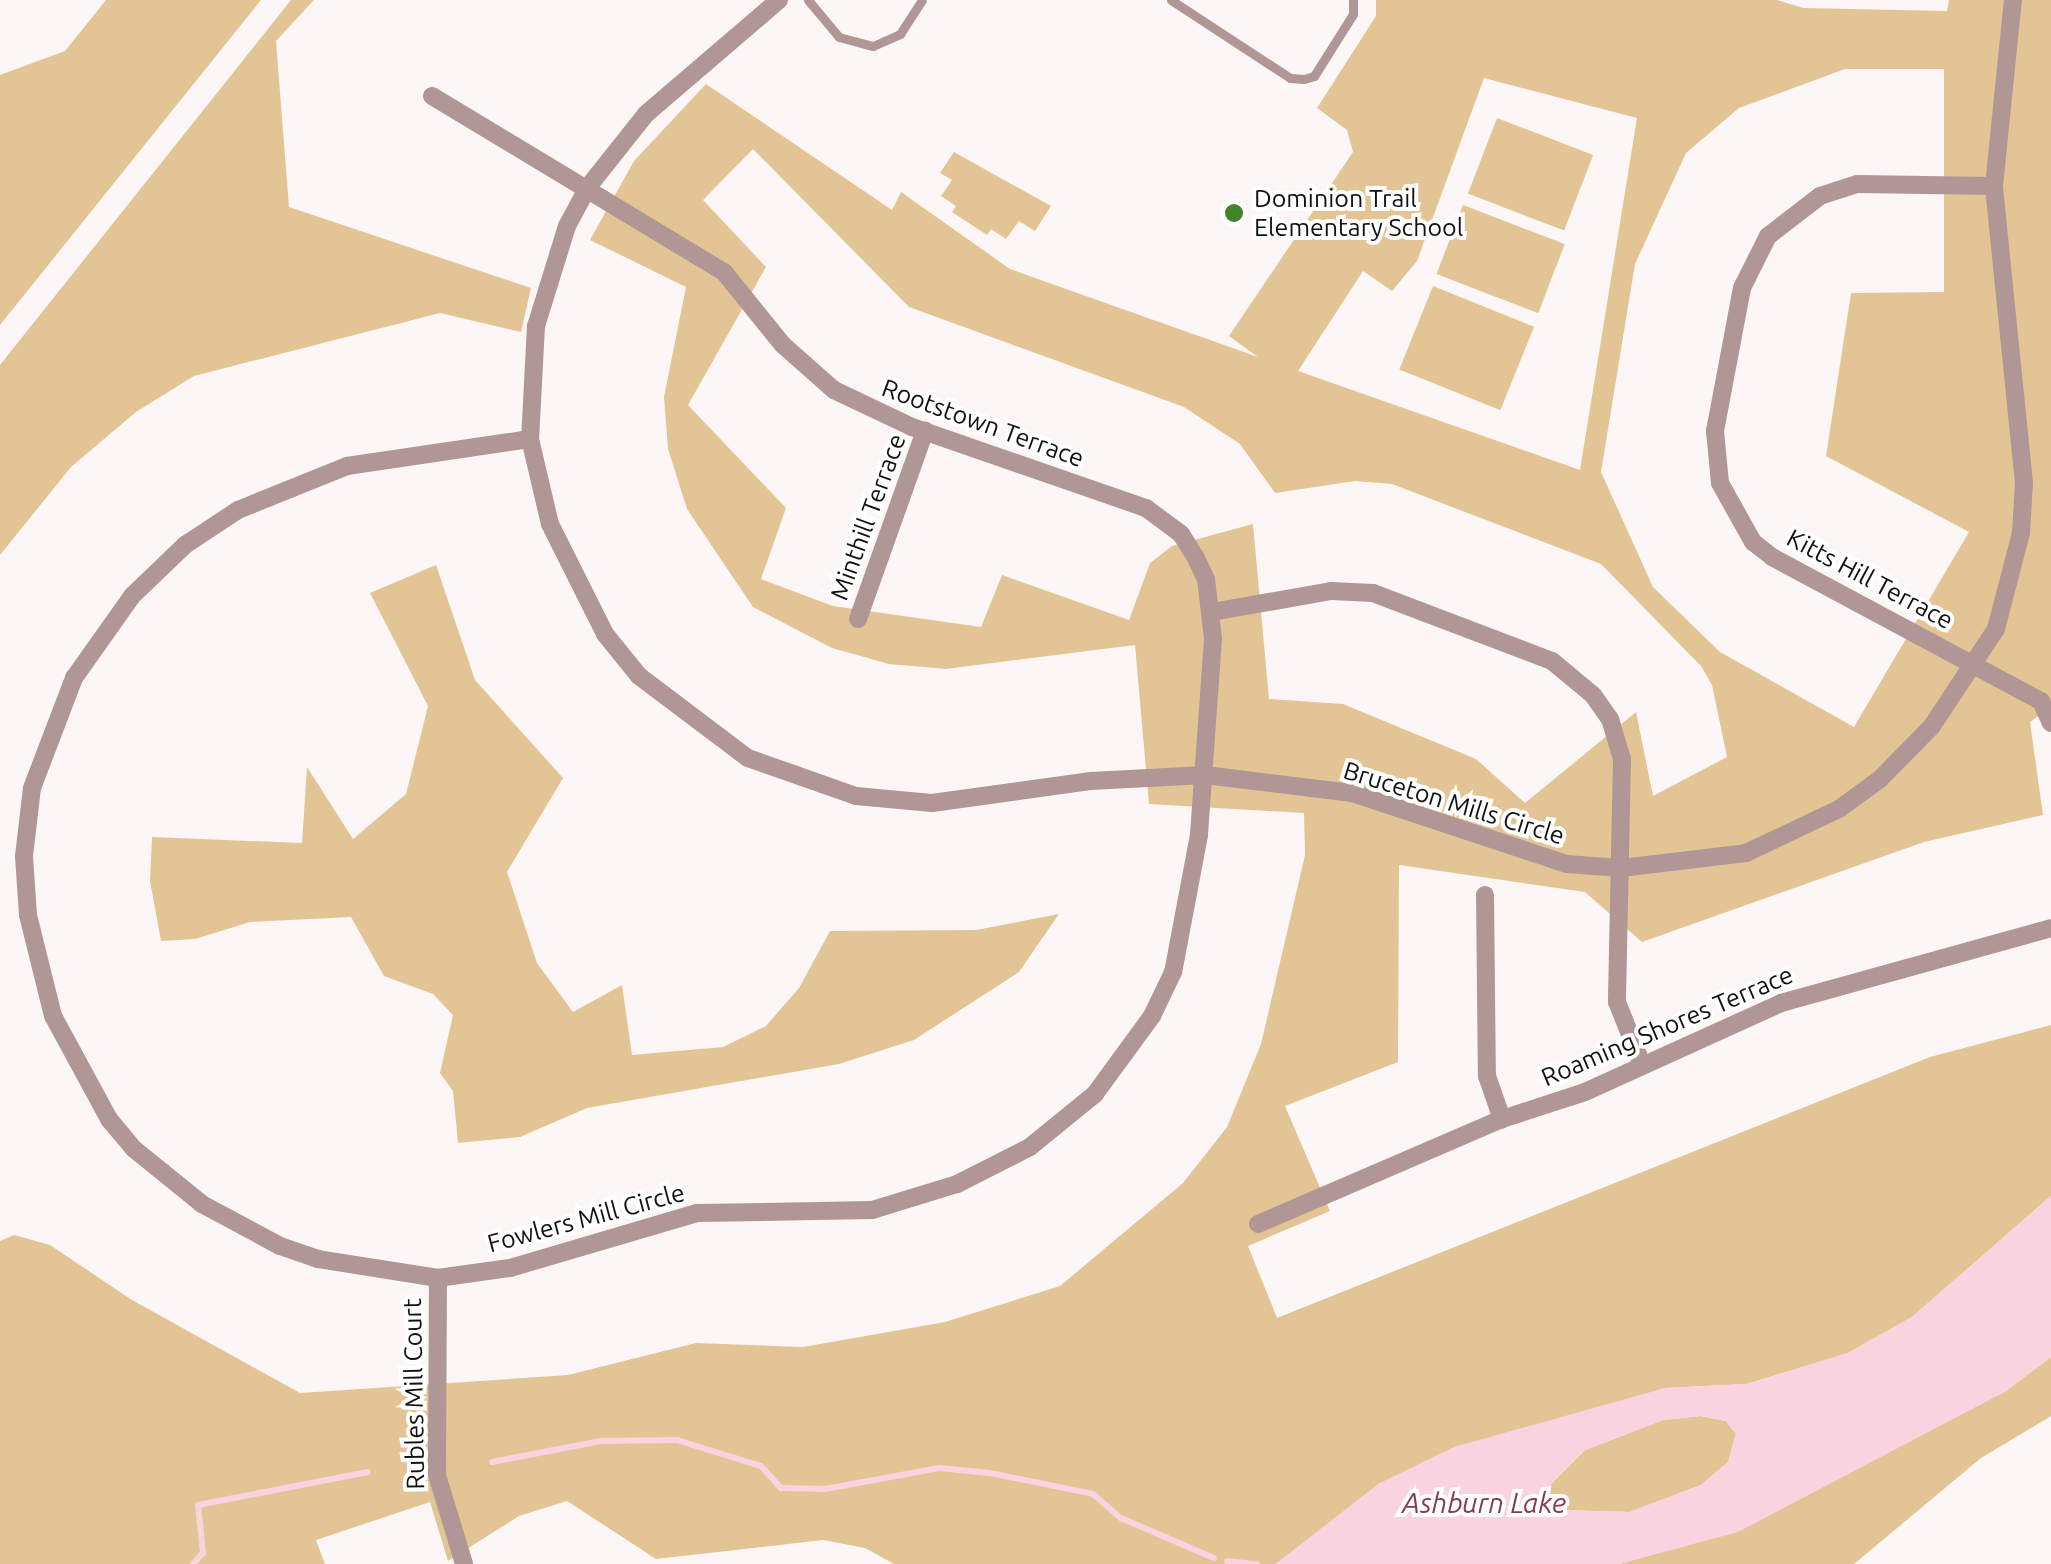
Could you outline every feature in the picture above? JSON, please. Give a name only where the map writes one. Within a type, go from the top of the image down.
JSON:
[{"type":"street","name":"Bruceton Mills Circle","points":[[779,0],[646,114],[588,187],[562,240],[536,326],[530,440],[556,539],[606,634],[675,708],[748,758],[830,791],[932,802],[1091,781],[1205,776],[1352,794],[1567,864],[1621,868],[1746,853],[1804,830],[1880,779],[1932,726],[1977,664],[2007,597],[2024,484],[1994,186],[2014,0]]},
{"type":"street","name":"Rootstown Terrace","points":[[432,96],[724,272],[783,345],[834,390],[925,431],[1146,508],[1181,534],[1206,579],[1212,612],[1205,776]]},
{"type":"street","name":"Kitts Hill Terrace","points":[[1994,186],[1868,183],[1820,196],[1794,212],[1748,265],[1715,431],[1720,482],[1753,542],[1792,570],[2046,697]]},
{"type":"street","name":"Minthill Terrace","points":[[858,619],[925,431]]},
{"type":"street","name":"Fowlers Mill Circle","points":[[530,440],[347,466],[238,510],[184,545],[132,596],[74,678],[28,812],[28,914],[53,1016],[80,1075],[134,1149],[202,1204],[280,1246],[318,1259],[438,1278],[510,1268],[697,1214],[872,1210],[957,1184],[1030,1147],[1095,1094],[1152,1016],[1173,972],[1205,776]]},
{"type":"street","points":[[1212,612],[1354,590],[1552,661],[1610,719],[1622,759],[1617,1002],[1641,1062]]},
{"type":"street","points":[[2046,697],[2051,723]]},
{"type":"street","points":[[1485,895],[1487,1076],[1502,1119]]},
{"type":"street","name":"Roaming Shores Terrace","points":[[1258,1224],[1502,1119],[1586,1092],[1641,1062],[1864,975],[2051,928]]},
{"type":"street","name":"Rubles Mill Court","points":[[438,1278],[436,1475],[464,1564]]},
{"type":"lane","points":[[808,0],[838,37],[873,46],[900,34],[922,0]]},
{"type":"lane","points":[[1172,0],[1290,78],[1314,76],[1353,14],[1352,0]]},
{"type":"shaded area","points":[[106,0],[261,0],[0,325],[0,75],[65,51]]},
{"type":"shaded area","points":[[291,0],[314,0],[276,41],[289,207],[531,288],[521,332],[440,313],[194,376],[136,412],[71,467],[0,555],[0,365]]},
{"type":"shaded area","points":[[1376,0],[1777,0],[1803,8],[1947,11],[1949,0],[2051,0],[2051,707],[2030,722],[2043,815],[1924,842],[1642,942],[1585,892],[1399,865],[1398,1062],[1285,1106],[1330,1211],[1248,1246],[1277,1318],[1930,1057],[2051,1025],[2051,1196],[1912,1317],[1848,1353],[1747,1384],[1665,1388],[1380,1483],[1276,1564],[894,1564],[865,1548],[823,1540],[656,1559],[567,1501],[519,1516],[448,1561],[430,1502],[316,1540],[325,1564],[0,1564],[0,1241],[14,1235],[50,1245],[132,1300],[300,1393],[568,1375],[696,1343],[803,1347],[945,1322],[1060,1286],[1183,1183],[1227,1127],[1261,1044],[1305,855],[1304,813],[1149,804],[1135,645],[946,669],[889,664],[832,648],[753,607],[687,509],[668,449],[664,397],[686,287],[590,240],[634,161],[706,84],[892,210],[901,192],[1010,269],[1258,357],[1229,336],[1353,152],[1347,130],[1317,108],[1376,16]],"holes":[[[1845,69],[1944,69],[1944,292],[1851,293],[1826,456],[1969,532],[1854,727],[1720,652],[1653,587],[1601,472],[1635,264],[1686,153],[1739,108]],[[1484,78],[1637,118],[1580,470],[1298,371],[1363,271],[1392,291],[1417,261]],[[753,149],[909,307],[1184,407],[1240,444],[1275,493],[1355,481],[1392,484],[1601,564],[1701,666],[1712,685],[1727,757],[1653,796],[1636,712],[1525,803],[1476,759],[1343,704],[1269,699],[1253,524],[1172,546],[1150,563],[1129,620],[1002,575],[981,627],[833,606],[761,579],[786,508],[688,405],[766,267],[703,200]]]},
{"type":"shaded area","points":[[1497,118],[1593,155],[1564,231],[1468,194]]},
{"type":"shaded area","points":[[954,152],[1051,206],[1035,231],[1019,221],[1006,239],[991,229],[987,235],[952,212],[956,206],[941,196],[952,180],[940,173]]},
{"type":"shaded area","points":[[1463,205],[1565,244],[1538,313],[1436,274]]},
{"type":"shaded area","points":[[1433,286],[1534,327],[1500,410],[1399,369]]},
{"type":"shaded area","points":[[436,565],[475,680],[563,778],[507,872],[537,963],[573,1012],[622,985],[632,1055],[723,1047],[766,1026],[799,988],[830,931],[976,930],[1059,914],[1019,972],[914,1040],[839,1064],[587,1108],[520,1137],[458,1143],[453,1091],[440,1073],[453,1015],[433,994],[384,976],[351,917],[250,922],[195,939],[161,941],[150,881],[152,837],[302,843],[307,767],[353,839],[406,794],[428,706],[370,593]]},
{"type":"shaded area","points":[[2051,1357],[2051,1416],[1981,1458],[1854,1564],[1619,1564],[1738,1531],[2006,1391]]},
{"type":"shaded area","points":[[1700,1416],[1726,1421],[1736,1434],[1728,1462],[1701,1485],[1630,1512],[1561,1510],[1551,1500],[1551,1484],[1585,1450],[1663,1420]]},
{"type":"water","name":"Ashburn Lake","points":[[2051,1196],[2051,1357],[2006,1391],[1738,1532],[1619,1564],[1276,1564],[1380,1483],[1454,1447],[1665,1388],[1747,1384],[1848,1353],[1912,1317]],"holes":[[[1701,1416],[1726,1421],[1736,1434],[1728,1462],[1701,1485],[1629,1512],[1561,1510],[1551,1500],[1551,1484],[1585,1450],[1663,1420]]]},
{"type":"waterway","points":[[492,1462],[601,1441],[677,1440],[761,1466],[781,1488],[825,1489],[939,1468],[990,1473],[1093,1494],[1121,1518],[1214,1558]]},
{"type":"waterway","points":[[193,1564],[203,1553],[198,1505],[368,1472]]},
{"type":"waterway","points":[[1227,1561],[1257,1564]]},
{"type":"place","name":"Dominion Trail Elementary School","points":[[1234,213]]}]
